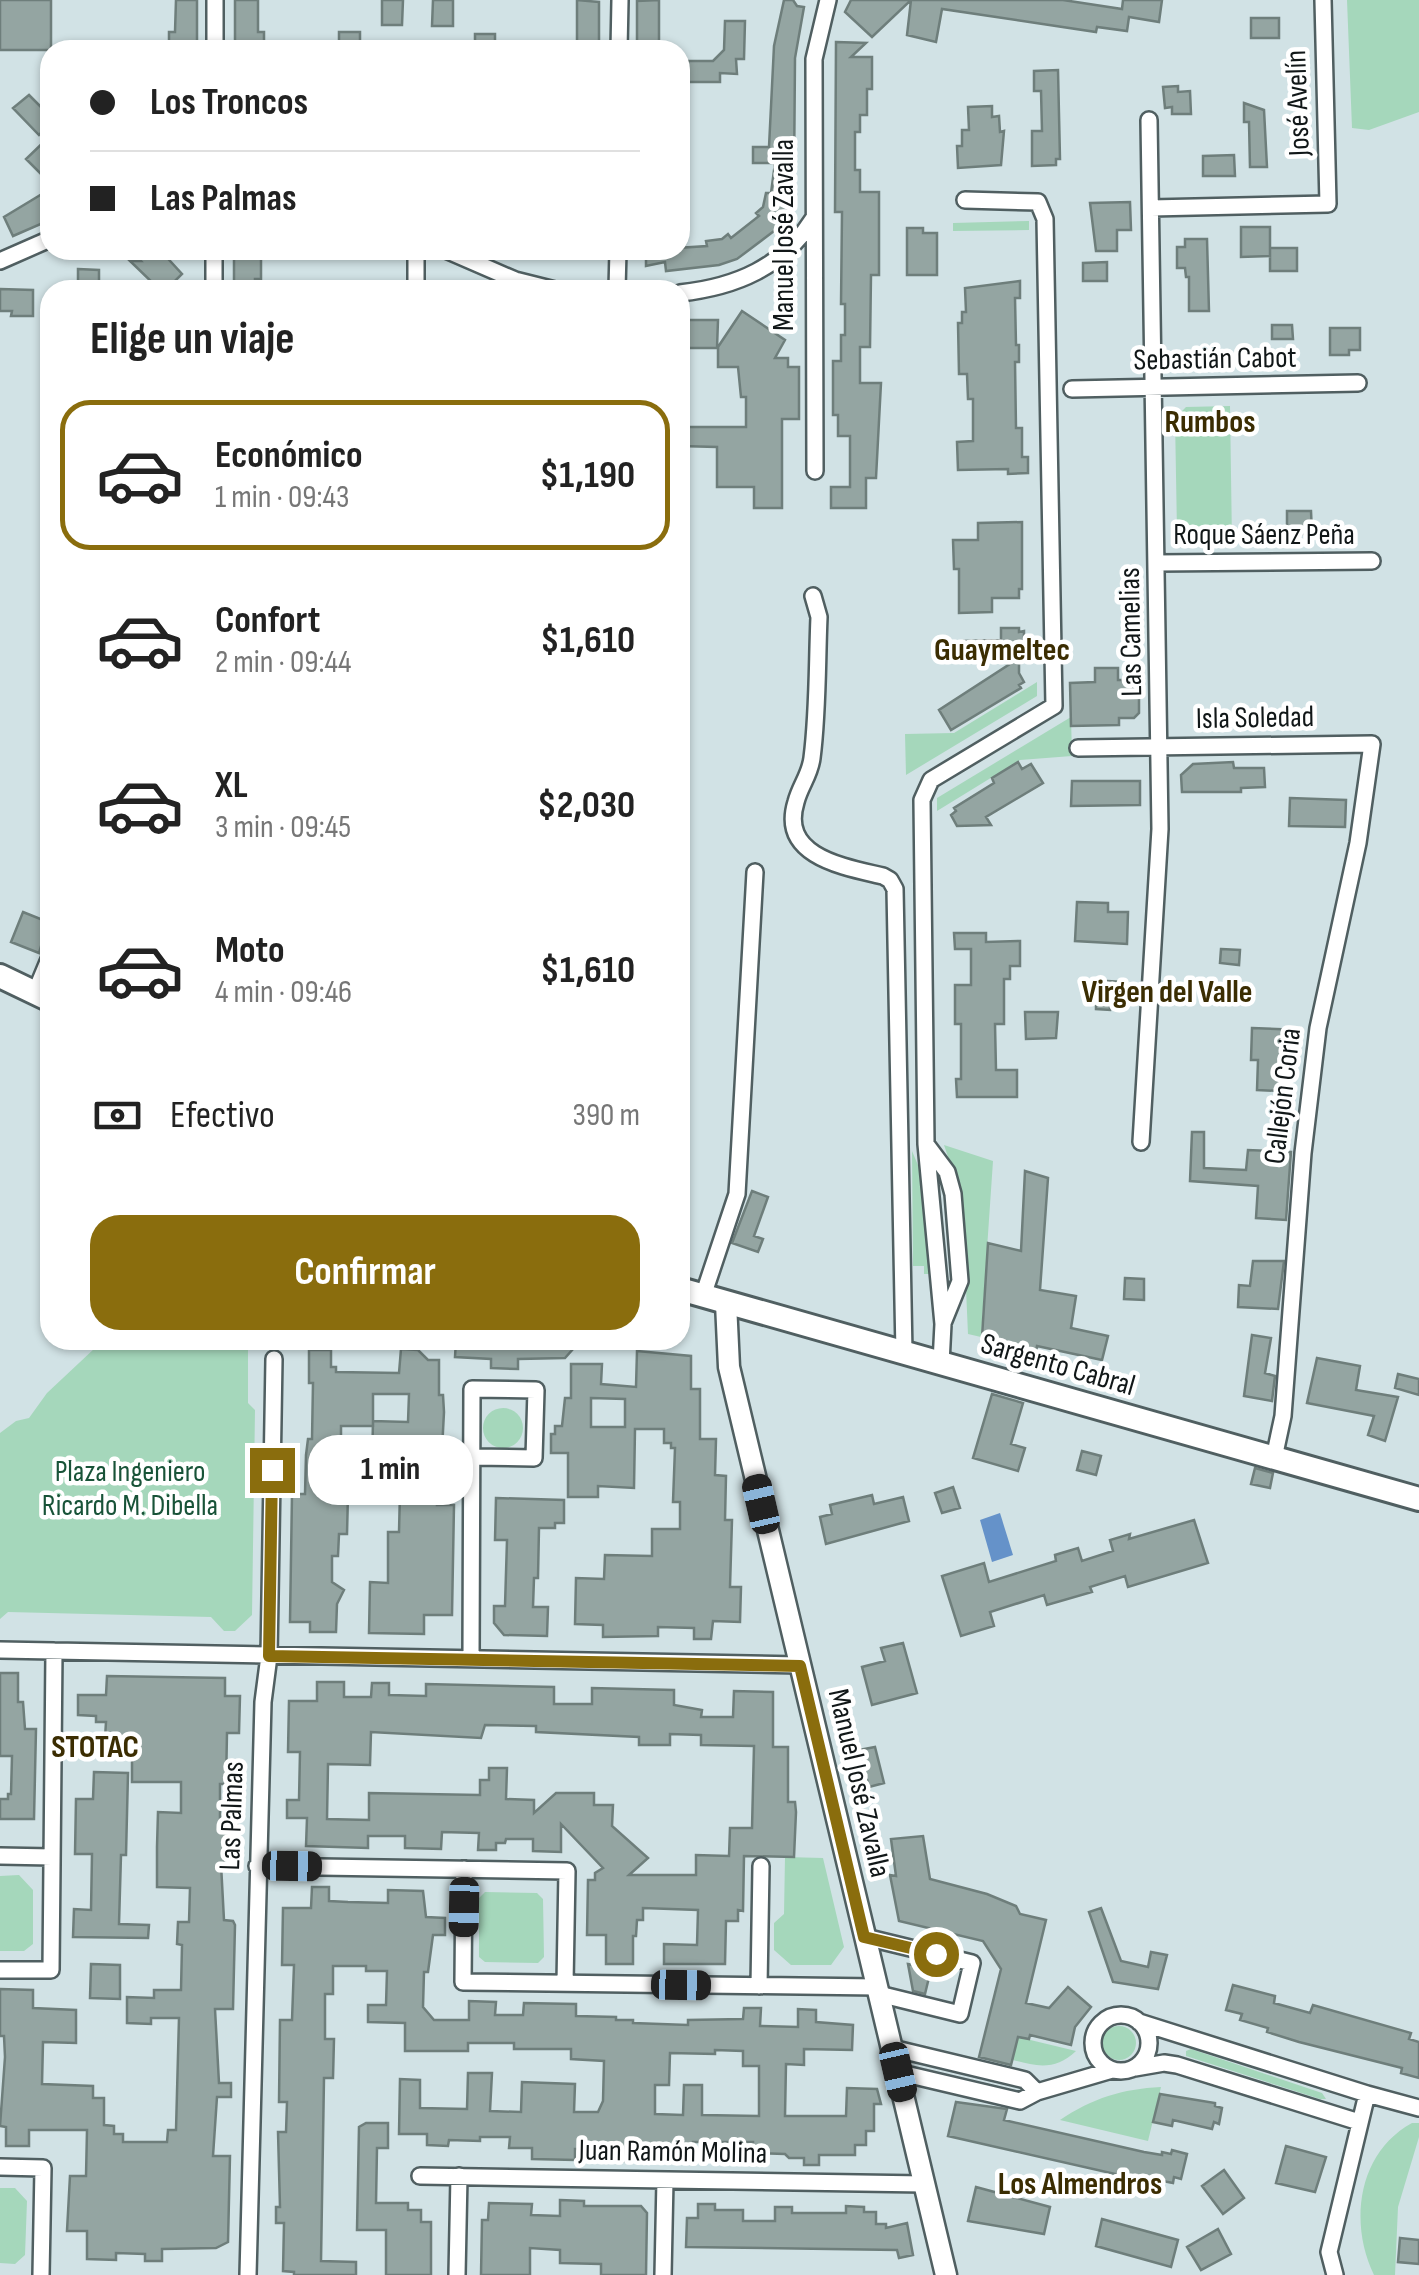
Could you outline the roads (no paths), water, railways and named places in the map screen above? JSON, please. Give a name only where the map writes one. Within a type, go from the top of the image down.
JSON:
[{"type":"main road","points":[[0,976],[40,995]]},
{"type":"main road","name":"Sargento Cabral","points":[[690,1292],[1419,1499]]},
{"type":"street","points":[[215,0],[215,40]]},
{"type":"street","points":[[620,0],[620,40]]},
{"type":"street","name":"Manuel José Zavalla","points":[[815,471],[814,59],[828,0]]},
{"type":"street","name":"José Avelín","points":[[1151,208],[1328,204],[1322,0]]},
{"type":"street","name":"Las Camelias","points":[[1141,1142],[1160,829],[1149,120]]},
{"type":"street","points":[[940,1364],[942,1324],[926,1144],[921,816],[924,790],[931,780],[1054,706],[1045,219],[1038,202],[965,200]]},
{"type":"street","points":[[690,291],[726,284],[761,270],[788,252],[814,219]]},
{"type":"street","points":[[0,262],[40,244]]},
{"type":"street","points":[[469,260],[515,280]]},
{"type":"street","name":"Sebastián Cabot","points":[[1072,389],[1358,384]]},
{"type":"street","name":"Roque Sáenz Peña","points":[[1157,563],[1372,561]]},
{"type":"street","points":[[814,596],[819,617],[813,752],[793,817],[795,831],[810,852],[830,864],[883,876],[895,889],[904,1354]]},
{"type":"street","name":"Isla Soledad","points":[[1078,748],[1372,744]]},
{"type":"street","name":"Callejón Coria","points":[[1274,1458],[1283,1416],[1303,1153],[1318,1028],[1358,843],[1372,744]]},
{"type":"street","points":[[703,1296],[737,1194],[756,872]]},
{"type":"street","points":[[926,1144],[947,1172],[953,1194],[960,1281],[942,1324]]},
{"type":"street","name":"Manuel José Zavalla","points":[[726,1303],[728,1367],[946,2275]]},
{"type":"street","name":"Las Palmas","points":[[248,2275],[257,1866],[263,1702],[269,1656],[274,1359]]},
{"type":"street","points":[[471,1660],[472,1389],[536,1390],[534,1458],[473,1457]]},
{"type":"street","points":[[0,1650],[800,1666]]},
{"type":"street","points":[[0,1970],[50,1970],[54,1651]]},
{"type":"street","points":[[0,1856],[52,1857]]},
{"type":"street","points":[[257,1866],[567,1871],[565,1983]]},
{"type":"street","points":[[759,1986],[761,1866]]},
{"type":"street","points":[[464,1869],[462,1982],[878,1991],[960,2014],[972,1963],[864,1937]]},
{"type":"street","points":[[1082,2078],[1095,2053],[1094,2036],[1105,2021],[1122,2016],[1419,2108]]},
{"type":"street","points":[[1135,2068],[1149,2047],[1146,2029],[1140,2022]]},
{"type":"street","points":[[892,2048],[1025,2080],[1037,2092]]},
{"type":"street","points":[[1095,2053],[1112,2070]]},
{"type":"street","points":[[898,2072],[1020,2101],[1037,2092],[1112,2070],[1164,2063],[1359,2122]]},
{"type":"street","points":[[1335,2275],[1329,2252],[1367,2094]]},
{"type":"street","points":[[0,2167],[43,2168],[41,2275]]},
{"type":"street","name":"Juan Ramón Molina","points":[[420,2176],[924,2184]]},
{"type":"street","points":[[457,2275],[459,2176]]},
{"type":"street","points":[[664,2275],[665,2180]]},
{"type":"water","points":[[1000,1513],[1013,1555],[992,1562],[980,1520]]},
{"type":"district","name":"Rumbos","points":[[1210,422]]},
{"type":"district","name":"Guaymeltec","points":[[1002,650]]},
{"type":"district","name":"Virgen del Valle","points":[[1167,992]]},
{"type":"district","name":"STOTAC","points":[[95,1747]]},
{"type":"district","name":"Los Almendros","points":[[1080,2184]]},
{"type":"park label","name":"Plaza Ingeniero Ricardo M. Dibella","points":[[130,1489]]}]
